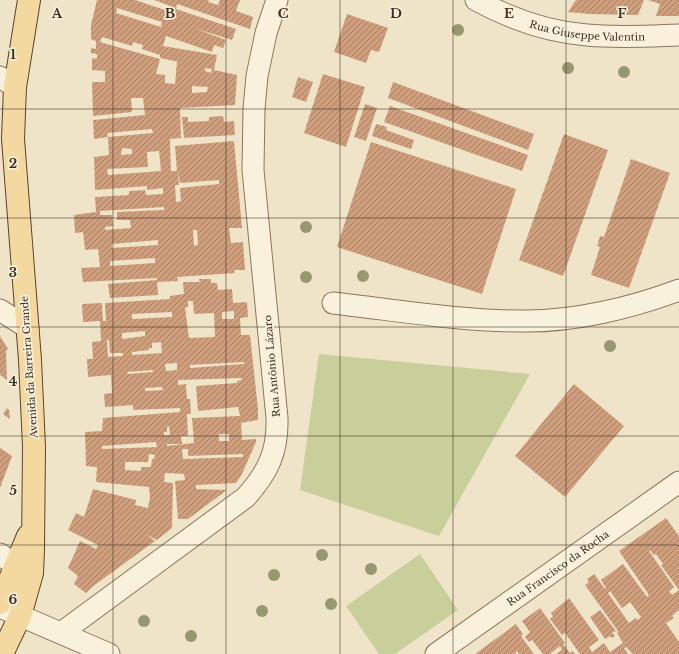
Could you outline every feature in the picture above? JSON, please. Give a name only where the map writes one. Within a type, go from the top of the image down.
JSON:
[{"type":"main road","name":"Avenida da Barreira Grande","points":[[0,603],[34,520],[34,447],[28,328],[13,138],[7,82],[29,0]]},
{"type":"main road","name":"Avenida da Barreira Grande","points":[[2,654],[20,616],[16,564]]},
{"type":"street","name":"Rua Antônio Lázaro","points":[[61,633],[246,497],[260,481],[272,459],[277,438],[277,418],[254,170],[254,109],[257,76],[265,40],[277,0]]},
{"type":"street","name":"Rua Giuseppe Valentin","points":[[476,0],[526,21],[552,29],[587,35],[679,35]]},
{"type":"street","points":[[333,303],[522,322],[585,316],[643,303],[679,290]]},
{"type":"street","points":[[0,310],[28,328]]},
{"type":"street","name":"Rua Francisco da Rocha","points":[[436,654],[679,482]]},
{"type":"street","points":[[0,607],[109,654]]},
{"type":"green space","points":[[319,354],[530,374],[439,536],[300,490]]},
{"type":"green space","points":[[420,554],[458,610],[395,654],[379,654],[346,606]]},
{"type":"building","points":[[97,0],[135,0],[168,11],[170,6],[154,0],[209,0],[208,2],[218,5],[220,0],[240,0],[236,11],[253,17],[250,29],[177,4],[176,9],[236,29],[232,40],[194,28],[226,40],[223,48],[214,45],[212,52],[166,36],[163,46],[217,55],[214,70],[237,75],[235,105],[180,108],[181,138],[170,139],[171,171],[177,171],[175,146],[234,141],[242,228],[229,228],[231,243],[243,242],[245,270],[234,270],[235,273],[177,277],[178,281],[157,282],[157,278],[83,282],[81,268],[100,267],[98,249],[85,250],[83,232],[75,233],[74,215],[96,212],[95,197],[129,195],[129,191],[145,190],[146,195],[163,194],[163,188],[147,190],[147,186],[95,190],[94,157],[109,155],[108,137],[94,139],[93,120],[145,115],[143,98],[131,98],[132,112],[93,116],[92,82],[105,82],[105,71],[92,70],[92,58],[97,59],[97,54],[91,53],[91,48],[96,49],[96,41],[91,39],[91,25]],"holes":[[[117,8],[162,22],[161,27],[116,13]],[[102,37],[132,46],[133,42],[143,45],[142,49],[160,55],[160,58],[184,63],[177,62],[175,84],[165,83],[165,75],[156,74],[160,59],[100,42]],[[205,68],[212,69],[211,73],[205,71]],[[192,86],[208,87],[207,92],[192,93]],[[152,129],[153,133],[108,137],[107,133]],[[122,148],[132,149],[132,154],[121,155]],[[159,151],[161,171],[108,175],[107,169],[148,167],[147,152]],[[178,171],[180,183],[219,180],[219,184],[180,188],[181,201],[176,202],[175,185],[179,185]],[[164,207],[164,210],[117,212],[117,220],[130,220],[131,228],[105,230],[105,227],[113,226],[112,215],[100,215],[100,211]],[[193,230],[197,230],[198,245],[194,246]],[[158,240],[158,245],[112,248],[112,244]],[[155,258],[155,263],[110,266],[110,261]]]},
{"type":"building","points":[[576,0],[644,0],[638,15],[568,12]]},
{"type":"building","points":[[648,0],[679,0],[679,16],[656,16],[660,4]]},
{"type":"building","points":[[347,14],[388,28],[379,52],[371,50],[366,63],[334,52]]},
{"type":"building","points":[[323,74],[365,87],[346,147],[304,133]]},
{"type":"building","points":[[298,77],[313,82],[306,102],[292,97]]},
{"type":"building","points":[[393,82],[534,134],[528,150],[388,98]]},
{"type":"building","points":[[365,104],[377,108],[366,141],[354,137]]},
{"type":"building","points":[[390,106],[528,155],[522,171],[384,122]]},
{"type":"building","points":[[223,116],[224,122],[234,121],[235,135],[184,138],[182,117],[188,117],[188,122],[209,121],[209,117]]},
{"type":"building","points":[[376,124],[387,127],[386,130],[414,140],[411,149],[372,136]]},
{"type":"building","points":[[564,134],[608,150],[563,276],[519,260]]},
{"type":"building","points":[[371,142],[516,189],[482,294],[337,247]]},
{"type":"building","points":[[631,159],[670,173],[629,288],[591,275],[600,247],[597,246],[600,236],[604,237]]},
{"type":"building","points":[[199,279],[211,279],[211,283],[217,283],[218,290],[232,289],[233,303],[247,302],[248,317],[240,318],[241,335],[250,335],[258,420],[241,423],[242,440],[256,439],[256,442],[241,476],[236,483],[196,485],[196,489],[227,490],[188,519],[178,519],[175,481],[185,480],[184,474],[165,473],[164,482],[173,483],[172,528],[157,540],[147,535],[155,541],[86,593],[74,584],[78,576],[68,568],[80,541],[96,549],[98,545],[68,530],[76,513],[84,517],[93,489],[136,500],[135,505],[148,508],[150,497],[149,487],[96,482],[97,467],[86,466],[85,432],[102,431],[103,418],[180,412],[180,408],[133,410],[133,405],[105,407],[104,394],[112,393],[111,375],[88,377],[87,359],[93,359],[92,342],[101,341],[100,321],[83,322],[82,304],[102,303],[103,321],[106,321],[105,303],[170,299],[170,296],[184,294],[183,282],[200,282]],"holes":[[[188,301],[193,301],[194,314],[214,313],[215,337],[189,338],[185,307],[188,307]],[[234,311],[234,319],[222,319],[222,312]],[[172,312],[172,317],[132,319],[132,314]],[[145,331],[145,336],[122,339],[122,333]],[[107,340],[109,340],[110,353],[123,353],[123,356],[108,357]],[[161,342],[162,353],[132,355],[132,352],[149,350],[149,348],[152,348],[152,343]],[[244,362],[244,364],[190,368],[190,365]],[[177,363],[177,370],[166,371],[165,364]],[[153,370],[153,372],[128,374],[127,372]],[[242,378],[242,380],[237,381],[237,383],[196,386],[198,411],[238,407],[240,416],[192,418],[194,443],[167,446],[167,444],[182,444],[181,436],[188,436],[187,414],[191,414],[190,399],[187,399],[186,384],[178,385],[178,380]],[[162,387],[163,390],[145,391],[145,388]],[[169,426],[170,435],[164,435],[164,432],[167,432],[167,427]],[[219,434],[229,434],[229,441],[219,441]],[[156,442],[157,447],[102,449],[102,446]],[[182,449],[188,449],[188,456],[243,454],[243,457],[183,459]],[[149,454],[155,455],[154,459],[152,459],[151,467],[141,467],[141,471],[125,470],[125,462],[148,462]]]},
{"type":"building","points":[[157,280],[158,295],[110,298],[108,284]]},
{"type":"building","points":[[0,336],[8,349],[6,351],[7,380],[0,375]]},
{"type":"building","points":[[574,384],[624,426],[565,497],[515,456]]},
{"type":"building","points":[[7,408],[9,410],[10,419],[3,414]]},
{"type":"building","points":[[0,448],[12,456],[0,488]]},
{"type":"building","points":[[666,518],[679,536],[679,590],[679,610],[672,616],[674,618],[666,623],[679,642],[679,654],[633,654],[626,647],[624,648],[628,654],[580,654],[565,633],[562,635],[550,619],[553,617],[551,613],[569,598],[599,640],[589,647],[592,652],[604,643],[610,652],[623,643],[617,633],[618,631],[585,585],[589,582],[587,579],[594,574],[605,589],[606,588],[601,580],[623,564],[647,597],[649,595],[619,551]],"holes":[[[650,550],[654,555],[656,554],[663,564],[661,565],[679,590],[672,595],[669,591],[674,587],[649,551]],[[610,591],[622,608],[630,602],[641,617],[638,620],[636,618],[629,623],[608,593]]]},
{"type":"building","points":[[540,608],[565,643],[563,644],[570,653],[573,651],[575,654],[556,654],[562,650],[560,646],[550,654],[543,654],[532,640],[529,642],[525,637],[530,632],[522,621]]},
{"type":"building","points":[[600,610],[616,631],[612,633],[615,636],[612,638],[610,636],[605,639],[590,617]]},
{"type":"building","points":[[516,624],[523,634],[521,636],[534,654],[519,654],[517,651],[515,654],[475,654]]}]
